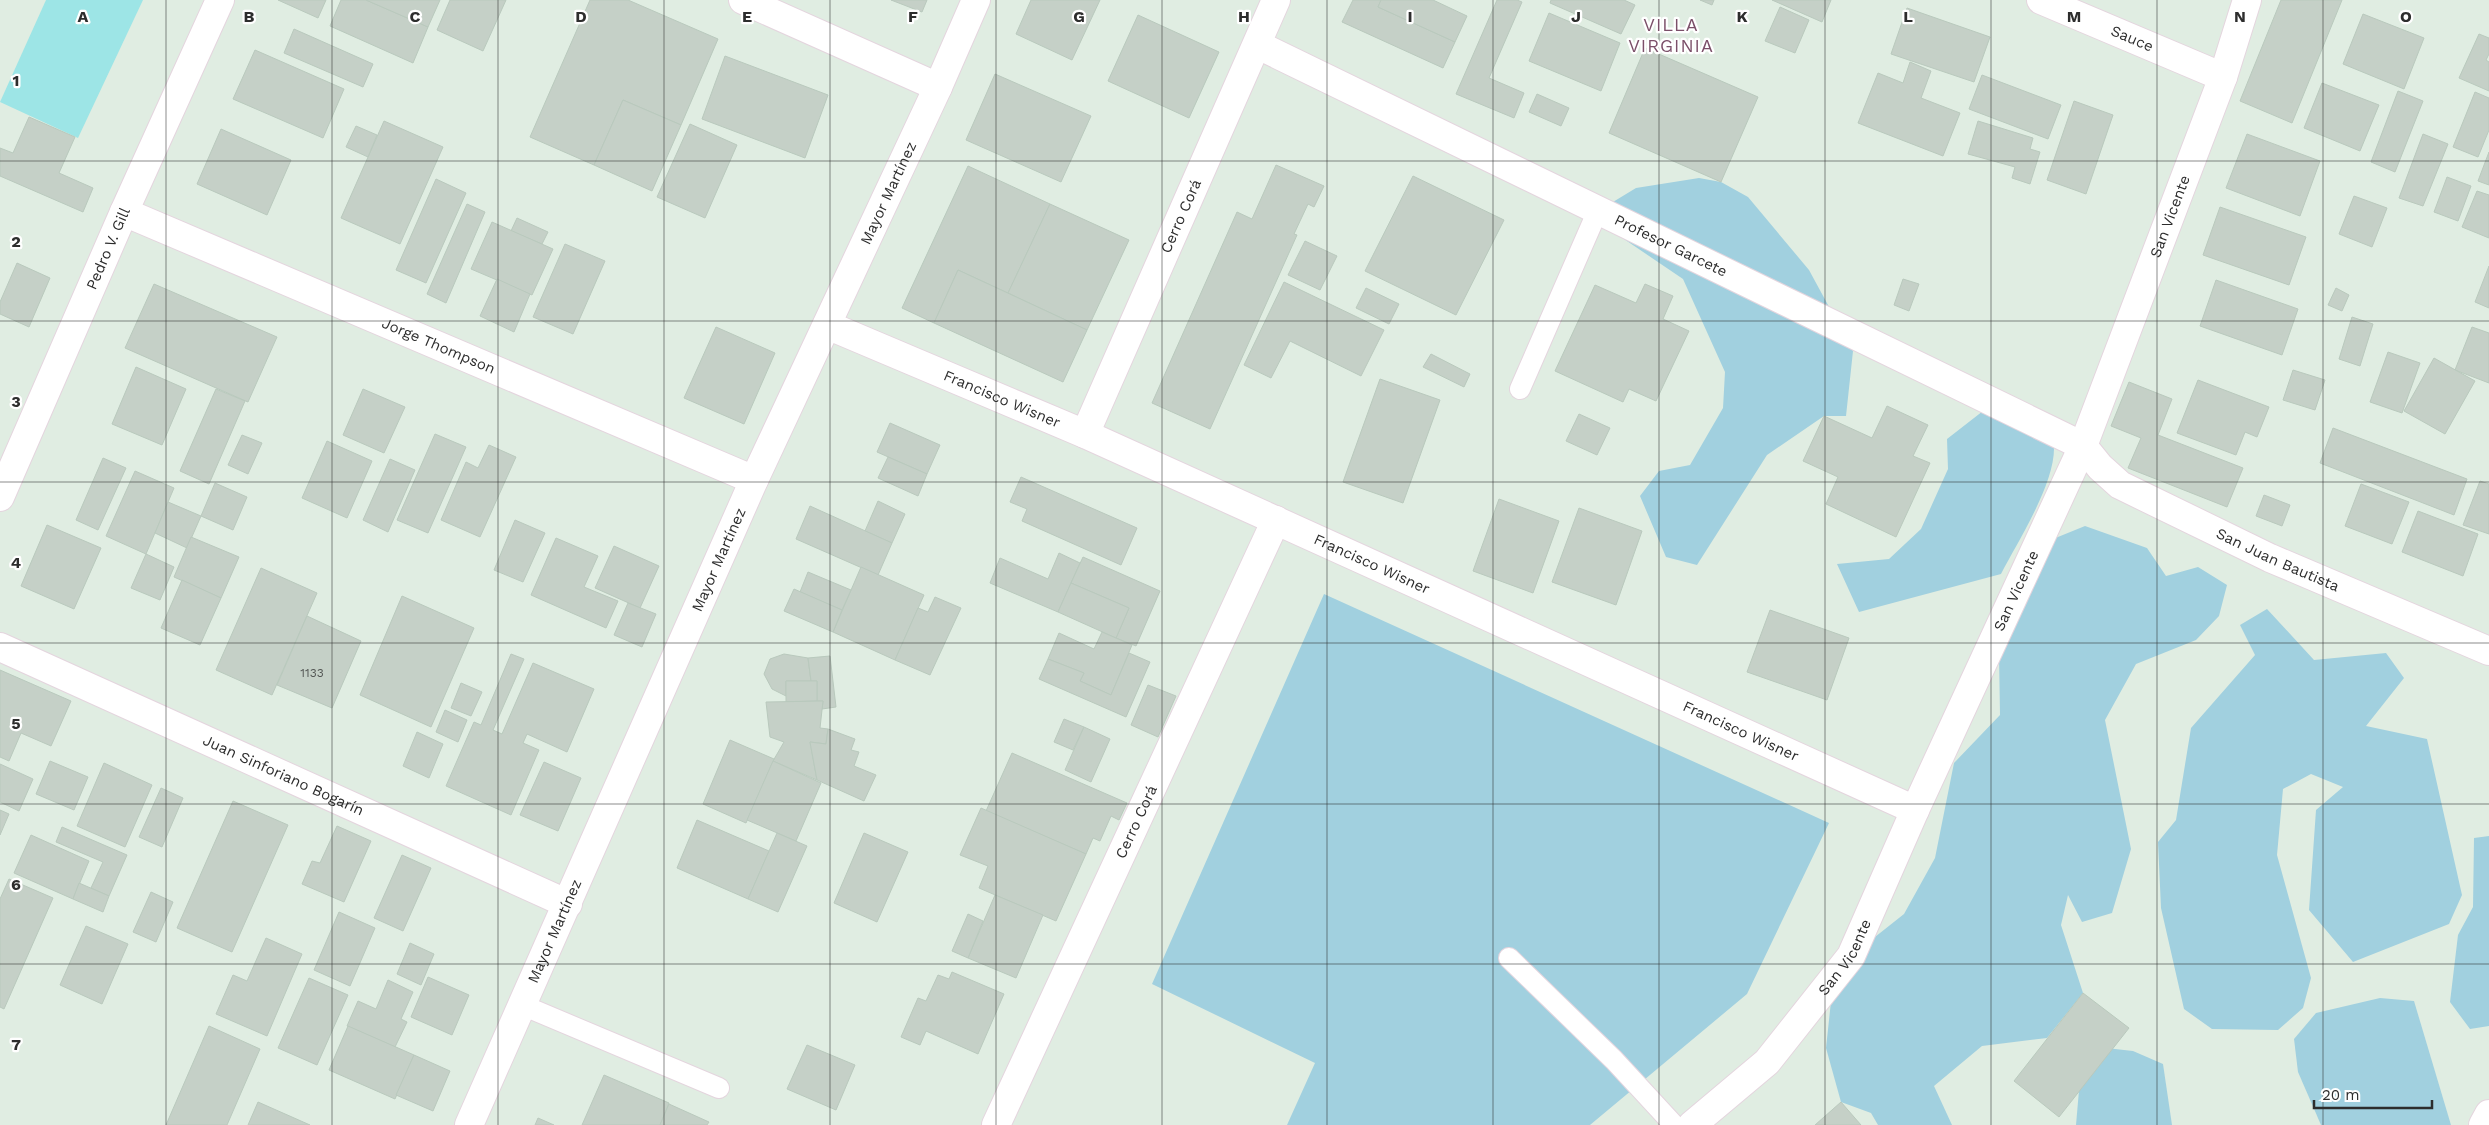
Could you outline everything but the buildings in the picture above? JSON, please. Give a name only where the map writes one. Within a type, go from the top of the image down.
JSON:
[{"type":"street","name":"Pedro V. Gill","points":[[0,497],[124,212],[220,0]]},
{"type":"street","points":[[743,0],[938,87]]},
{"type":"street","name":"Mayor Martínez","points":[[468,1125],[568,904],[754,480],[938,87],[976,0]]},
{"type":"street","name":"Cerro Corá","points":[[1085,434],[1258,45],[1276,0]]},
{"type":"street","name":"Sauce","points":[[2041,0],[2223,77]]},
{"type":"street","name":"San Vicente","points":[[1692,1125],[1768,1062],[1851,956],[1914,810],[2084,446],[2223,77],[2247,0]]},
{"type":"street","name":"Profesor Garcete","points":[[1258,45],[2084,446]]},
{"type":"street","name":"Jorge Thompson","points":[[124,212],[754,480]]},
{"type":"street","name":"Francisco Wisner","points":[[827,325],[1085,434],[1914,810]]},
{"type":"street","name":"San Juan Bautista","points":[[2084,446],[2100,467],[2120,485],[2270,558],[2489,651]]},
{"type":"street","name":"Cerro Corá","points":[[996,1125],[1276,520]]},
{"type":"street","name":"Juan Sinforiano Bogarín","points":[[0,647],[568,904]]},
{"type":"street","points":[[2482,1125],[2489,1114]]},
{"type":"lane","points":[[1520,389],[1598,210]]},
{"type":"lane","points":[[1509,958],[1614,1060],[1674,1125]]},
{"type":"lane","points":[[522,1005],[720,1088]]},
{"type":"shaded area","points":[[46,0],[143,0],[78,138],[0,102]]},
{"type":"shaded area","points":[[1699,178],[1721,182],[1748,197],[1809,270],[1853,351],[1846,416],[1824,416],[1767,455],[1697,565],[1666,557],[1640,496],[1659,471],[1690,465],[1723,408],[1725,372],[1683,279],[1621,237],[1608,205],[1636,188]]},
{"type":"shaded area","points":[[1992,404],[2054,447],[2049,478],[2042,495],[2001,574],[1859,612],[1837,564],[1889,559],[1921,529],[1948,469],[1947,439]]},
{"type":"shaded area","points":[[2085,526],[2147,548],[2166,576],[2198,567],[2227,585],[2219,616],[2196,640],[2136,664],[2105,720],[2131,849],[2112,913],[2082,922],[2068,895],[2061,925],[2083,993],[2047,1038],[1982,1046],[1934,1086],[1952,1125],[1878,1125],[1871,1113],[1841,1102],[1826,1048],[1833,983],[1851,956],[1904,914],[1935,858],[1954,763],[2000,715],[1999,654],[2053,539]]},
{"type":"shaded area","points":[[1324,594],[1829,823],[1747,994],[1590,1125],[1287,1125],[1315,1063],[1152,984]]},
{"type":"shaded area","points":[[2267,609],[2314,660],[2386,653],[2404,678],[2366,726],[2427,739],[2462,895],[2449,924],[2353,962],[2309,910],[2316,810],[2343,787],[2311,774],[2283,789],[2277,855],[2311,978],[2303,1008],[2278,1030],[2212,1029],[2184,1009],[2161,908],[2158,842],[2176,820],[2191,728],[2255,655],[2240,625]]},
{"type":"shaded area","points":[[2489,836],[2489,1026],[2470,1029],[2450,1002],[2458,935],[2473,907],[2474,838]]},
{"type":"shaded area","points":[[2380,998],[2414,1001],[2451,1125],[2321,1125],[2298,1072],[2294,1039],[2316,1013]]},
{"type":"shaded area","points":[[2106,1048],[2133,1051],[2163,1064],[2172,1125],[2076,1125],[2081,1067]]},
{"type":"district","name":"VILLA VIRGINIA","points":[[1671,35]]}]
